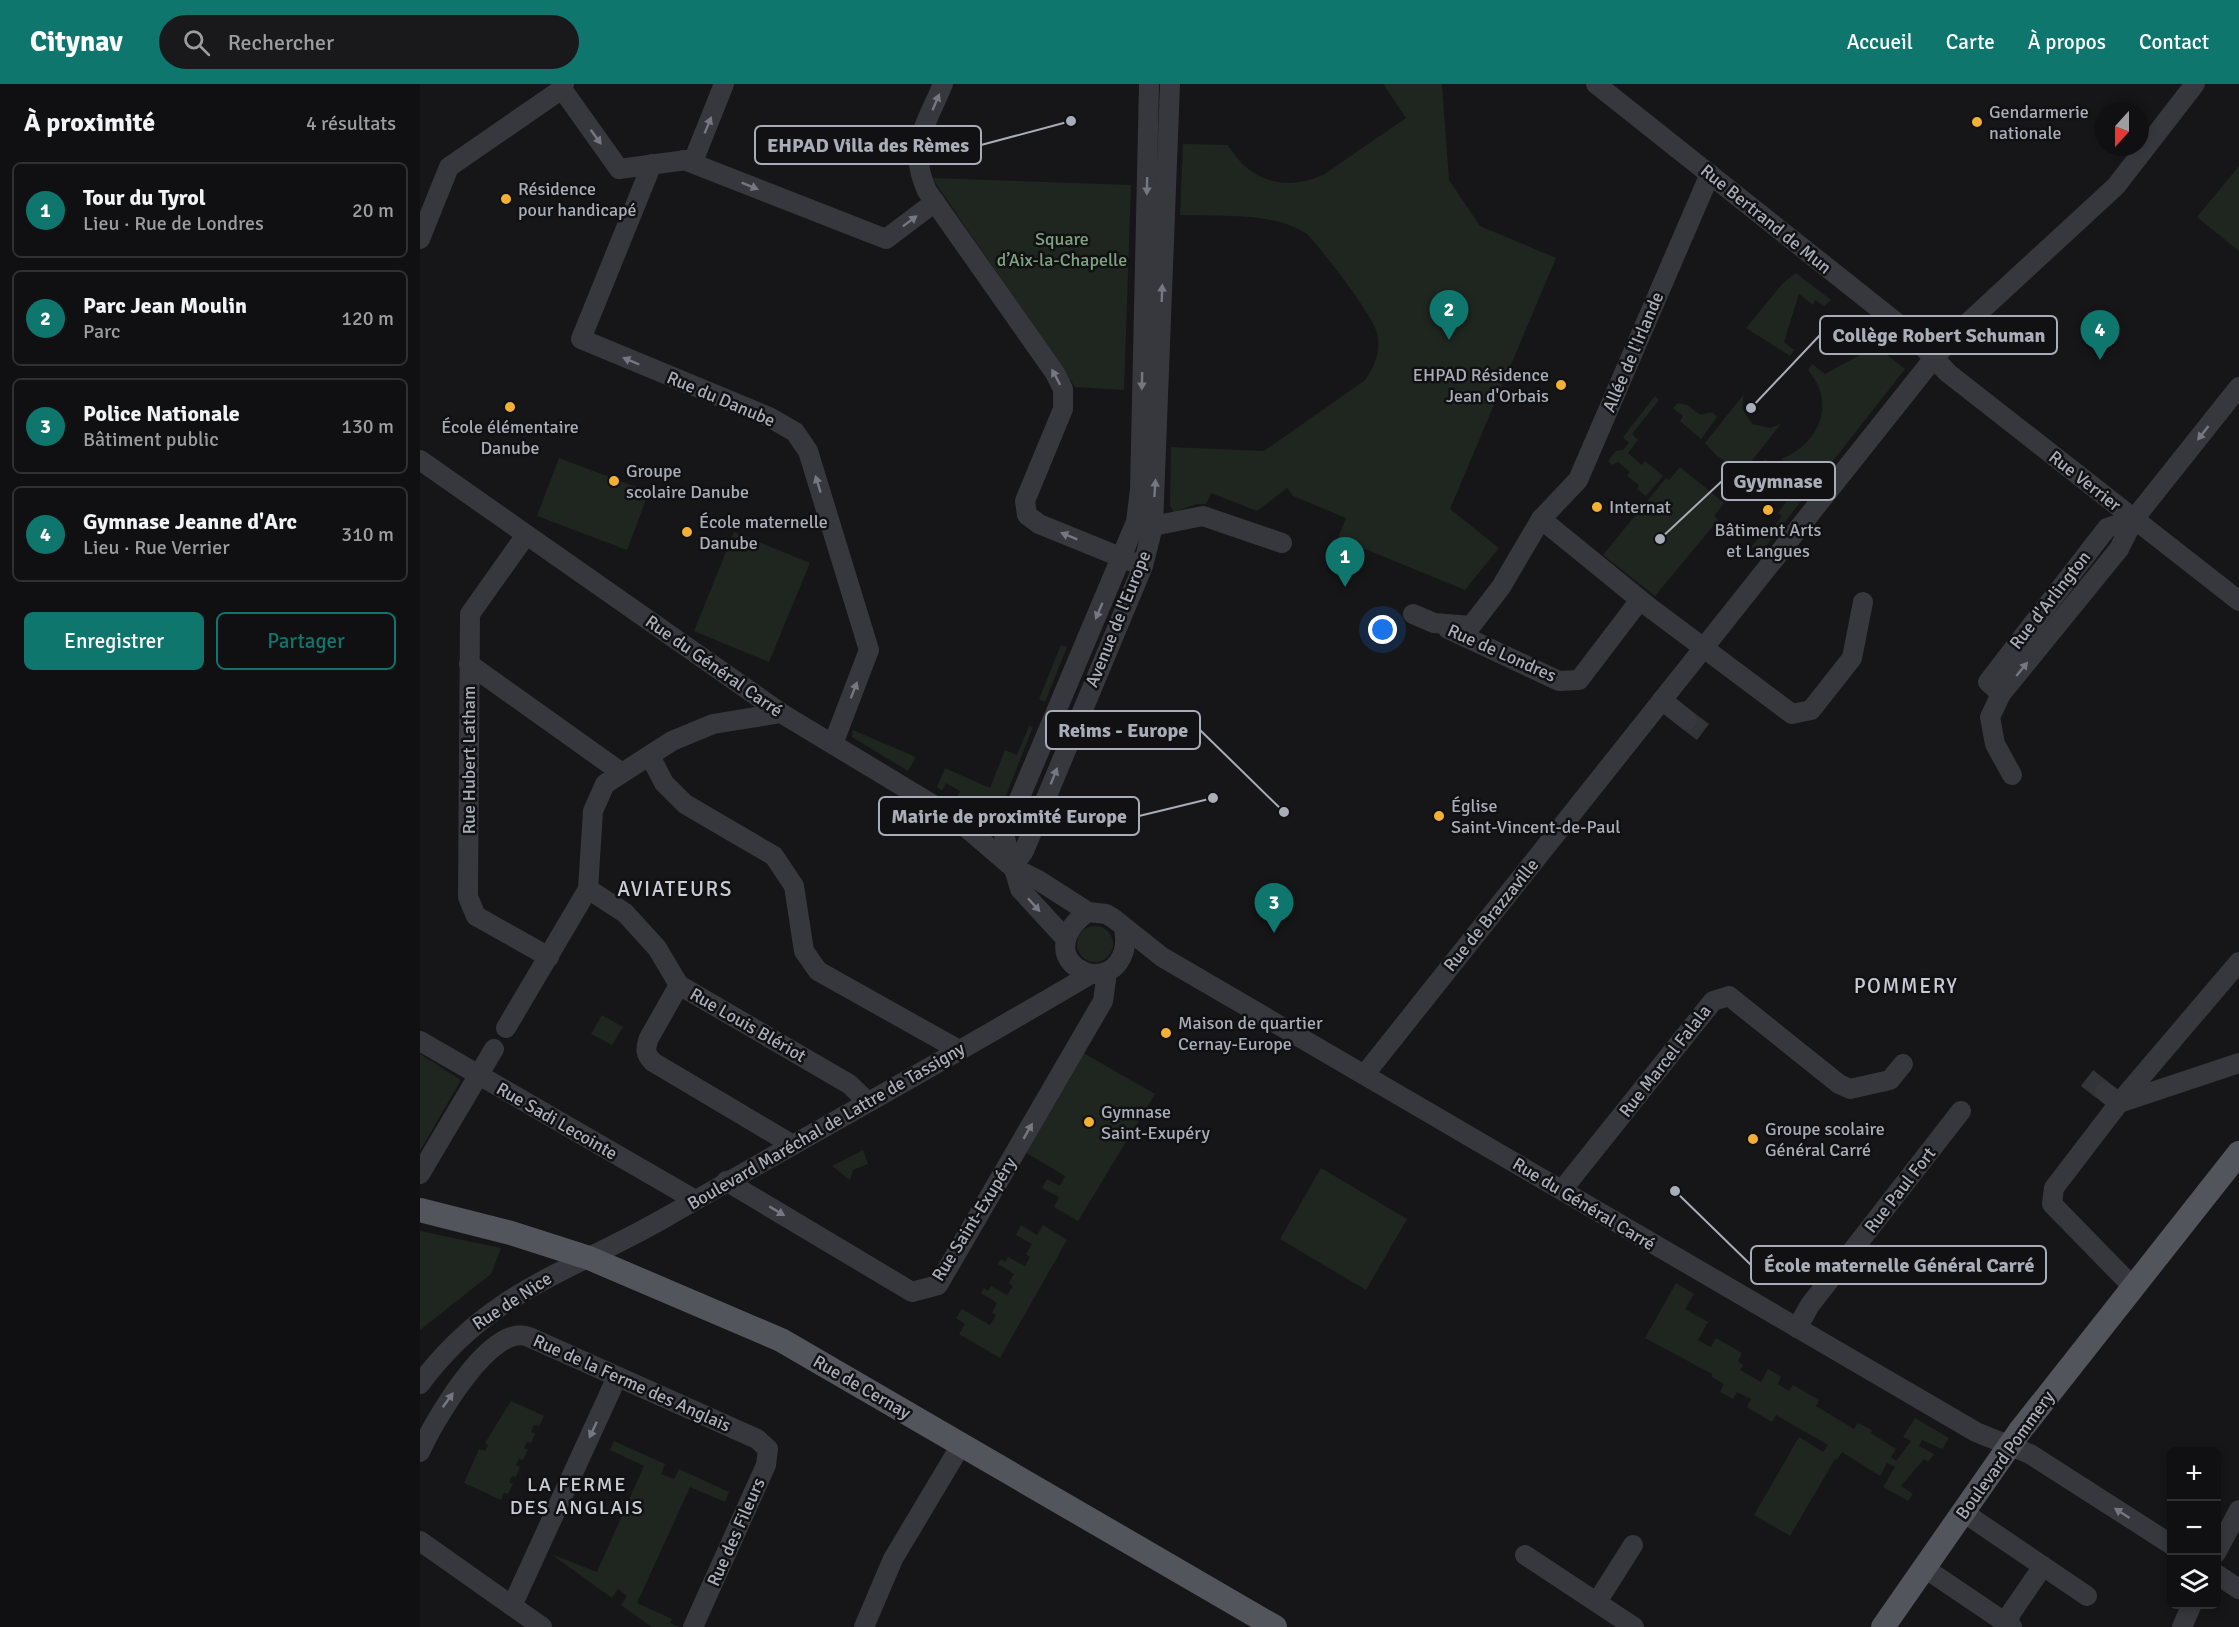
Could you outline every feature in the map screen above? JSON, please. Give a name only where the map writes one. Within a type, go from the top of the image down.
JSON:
[{"type":"main road","name":"Boulevard Pommery","points":[[1883,1627],[2008,1446],[2239,1153]]},
{"type":"main road","name":"Rue de Cernay","points":[[420,1210],[511,1233],[589,1258],[782,1340],[1275,1627]]},
{"type":"street","points":[[690,162],[694,159],[724,84]]},
{"type":"street","points":[[944,84],[917,147],[919,173],[935,202],[1055,373],[1063,389],[1063,410],[1025,501],[1027,515],[1040,524],[1143,566]]},
{"type":"street","name":"Avenue de l'Europe","points":[[1012,867],[1024,851],[1143,566],[1153,526],[1155,250],[1149,84]]},
{"type":"street","name":"Avenue de l'Europe","points":[[1012,867],[1004,835],[1123,558],[1136,522],[1155,250],[1170,84]]},
{"type":"street","name":"Rue Bertrand de Mun","points":[[1596,84],[1911,334],[1934,358]]},
{"type":"street","name":"Rue de Brazzaville","points":[[1365,1074],[1934,358],[1961,329],[2115,186],[2195,84]]},
{"type":"street","points":[[420,239],[449,167],[563,87],[619,169],[690,162],[886,239],[935,202]]},
{"type":"street","name":"Rue du Danube","points":[[652,164],[580,339],[769,417],[795,432],[808,451],[869,650],[833,744]]},
{"type":"street","name":"Allée de l'Irlande","points":[[1541,519],[1578,480],[1710,174]]},
{"type":"street","name":"Rue Verrier","points":[[1934,358],[1948,373],[2239,601]]},
{"type":"street","name":"Rue d'Arlington","points":[[2012,775],[1995,744],[1990,717],[2001,694],[2120,549],[2134,519],[2239,387]]},
{"type":"street","name":"Rue du Général Carré","points":[[420,460],[781,713],[956,818],[1012,867],[1038,880],[1088,912]]},
{"type":"street","points":[[1153,526],[1203,516],[1282,543]]},
{"type":"street","points":[[1541,519],[1640,600],[1792,714],[1811,710],[1852,658],[1863,602]]},
{"type":"street","name":"Rue de Londres","points":[[1434,623],[1471,626],[1501,587],[1541,519]]},
{"type":"street","name":"Rue Hubert Latham","points":[[526,535],[470,614],[468,897],[476,916],[549,957]]},
{"type":"street","name":"Rue de Londres","points":[[1413,614],[1559,681],[1579,680],[1640,600]]},
{"type":"street","points":[[469,664],[622,773]]},
{"type":"street","points":[[1662,700],[1687,720]]},
{"type":"street","points":[[506,1028],[588,889],[592,811],[605,784],[672,741],[713,724],[781,713]]},
{"type":"street","points":[[650,756],[663,783],[685,804],[774,856],[794,886],[804,951],[818,971],[959,1050]]},
{"type":"street","name":"Rue du Général Carré","points":[[1012,867],[1020,890],[1065,938]]},
{"type":"street","name":"Rue Louis Blériot","points":[[588,889],[625,913],[657,948],[679,985],[849,1084],[868,1102]]},
{"type":"street","points":[[1088,912],[1106,914],[1124,929],[1126,948],[1123,957],[1117,965],[1098,973],[1072,962],[1066,953],[1065,938],[1071,925],[1088,912]]},
{"type":"street","name":"Rue du Général Carré","points":[[1124,929],[1162,957],[1982,1436],[2030,1454],[2167,1542]]},
{"type":"street","name":"Rue du Général Carré","points":[[1123,957],[1162,957]]},
{"type":"street","points":[[1061,990],[1068,979],[1072,962]]},
{"type":"street","points":[[2133,1287],[2052,1204],[2054,1188],[2112,1097],[2239,962]]},
{"type":"street","name":"Boulevard Maréchal de Lattre de Tassigny","points":[[589,1258],[695,1200],[726,1180],[793,1145],[1061,990],[1098,973]]},
{"type":"street","name":"Rue Saint-Exupéry","points":[[726,1180],[912,1292],[938,1285],[1103,1001],[1106,980],[1098,973]]},
{"type":"street","points":[[679,985],[645,1047],[647,1055],[654,1062],[793,1145]]},
{"type":"street","name":"Rue Marcel Falala","points":[[1562,1190],[1713,1001],[1729,996],[1839,1084],[1850,1089],[1890,1080],[1903,1064]]},
{"type":"street","name":"Rue Sadi Lecointe","points":[[420,1041],[695,1200]]},
{"type":"street","points":[[420,1173],[494,1049]]},
{"type":"street","points":[[2112,1097],[2239,1063]]},
{"type":"street","name":"Rue Paul Fort","points":[[1797,1328],[1810,1305],[1961,1111]]},
{"type":"street","name":"Rue de Nice","points":[[420,1384],[449,1349],[480,1320],[518,1293],[589,1258]]},
{"type":"street","name":"Rue de la Ferme des Anglais","points":[[420,1452],[441,1409],[457,1388],[502,1340],[516,1334],[529,1337],[757,1439]]},
{"type":"street","points":[[512,1606],[617,1377]]},
{"type":"street","name":"Rue des Fileurs","points":[[693,1627],[766,1465],[768,1449],[757,1439]]},
{"type":"street","points":[[864,1627],[894,1559],[961,1445]]},
{"type":"street","points":[[2221,1545],[2239,1510]]},
{"type":"street","points":[[1963,1512],[2087,1596]]},
{"type":"street","points":[[420,1541],[542,1627]]},
{"type":"street","points":[[1596,1602],[1632,1545]]},
{"type":"street","points":[[1525,1555],[1635,1627]]},
{"type":"street","points":[[1923,1567],[2009,1626],[2011,1613],[2043,1566]]},
{"type":"street","points":[[2221,1577],[2239,1589]]},
{"type":"street","points":[[2182,1627],[2190,1609]]},
{"type":"green space","points":[[1383,84],[1442,84],[1449,180],[1480,226],[1556,258],[1450,509],[1499,548],[1465,590],[1365,549],[1363,554],[1336,543],[1346,518],[1293,496],[1287,488],[1257,511],[1211,493],[1206,504],[1197,504],[1174,512],[1170,506],[1171,447],[1264,451],[1364,381],[1378,352],[1377,333],[1366,312],[1335,268],[1307,234],[1293,227],[1262,218],[1180,215],[1183,144],[1228,145],[1246,167],[1257,175],[1281,182],[1295,183],[1309,180],[1323,175],[1406,118]]},
{"type":"green space","points":[[2239,166],[2239,251],[2197,217]]},
{"type":"green space","name":"Square d’Aix-la-Chapelle","points":[[932,178],[1131,185],[1124,390],[1075,387]]},
{"type":"green space","points":[[1796,273],[1831,300],[1824,306],[1815,300],[1813,305],[1799,294],[1784,342],[1794,350],[1790,356],[1746,328],[1783,283]]},
{"type":"green space","points":[[1864,337],[1905,369],[1814,485],[1781,459],[1805,444],[1820,422],[1821,396],[1817,383],[1808,370],[1812,364],[1825,374],[1869,350],[1857,340]]},
{"type":"green space","points":[[1744,394],[1742,408],[1752,424],[1770,428],[1781,424],[1742,473],[1717,456],[1705,443]]},
{"type":"green space","points":[[1655,396],[1659,400],[1632,434],[1638,440],[1628,453],[1642,465],[1645,461],[1663,476],[1646,496],[1637,489],[1639,485],[1627,476],[1630,472],[1618,462],[1612,465],[1608,461],[1616,451],[1623,450],[1629,443],[1623,437]]},
{"type":"green space","points":[[1678,403],[1687,405],[1699,414],[1713,413],[1717,417],[1701,439],[1680,421],[1683,416],[1673,408]]},
{"type":"green space","points":[[559,458],[649,492],[627,550],[537,516]]},
{"type":"green space","points":[[1765,459],[1799,487],[1784,488],[1775,481],[1770,487],[1758,478],[1761,474],[1756,470]]},
{"type":"green space","points":[[1680,467],[1724,503],[1714,516],[1718,520],[1655,596],[1603,555],[1666,478],[1669,480]]},
{"type":"green space","points":[[1789,491],[1802,500],[1760,554],[1751,547],[1761,535],[1765,538],[1782,516],[1778,513],[1787,501],[1782,496]]},
{"type":"green space","points":[[734,532],[810,563],[769,662],[694,631]]},
{"type":"green space","points":[[1061,645],[1067,647],[1045,702],[1039,699]]},
{"type":"green space","points":[[1029,726],[1033,727],[1001,808],[996,814],[982,812],[957,798],[960,791],[946,783],[942,791],[937,787],[945,768],[990,788],[1005,750],[1017,755]]},
{"type":"green space","points":[[853,730],[916,757],[908,771],[852,737]]},
{"type":"green space","points":[[1095,926],[1108,931],[1113,944],[1108,957],[1095,962],[1082,957],[1077,944],[1082,931]]},
{"type":"green space","points":[[602,1015],[623,1027],[612,1045],[591,1034]]},
{"type":"green space","name":"Gymnase Saint-Exupéry","points":[[1080,1051],[1155,1094],[1078,1221],[1054,1207],[1059,1197],[1042,1188],[1047,1179],[1060,1186],[1065,1176],[1023,1151]]},
{"type":"green space","points":[[420,1054],[461,1080],[420,1151]]},
{"type":"green space","points":[[863,1150],[868,1164],[853,1170],[850,1180],[832,1166]]},
{"type":"green space","points":[[1321,1168],[1407,1219],[1366,1290],[1280,1239]]},
{"type":"green space","points":[[1021,1225],[1037,1235],[1043,1225],[1067,1240],[1000,1358],[959,1334],[965,1324],[956,1318],[962,1309],[990,1325],[996,1315],[992,1313],[997,1303],[981,1293],[984,1288],[988,1291],[991,1286],[1007,1295],[1013,1286],[1009,1283],[1014,1274],[998,1264],[1001,1259],[1005,1262],[1008,1257],[1025,1266],[1030,1257],[1026,1254],[1032,1244],[1016,1235]]},
{"type":"green space","points":[[420,1231],[501,1248],[491,1274],[420,1330]]},
{"type":"green space","points":[[1676,1283],[1694,1294],[1685,1309],[1708,1322],[1698,1340],[1711,1347],[1716,1338],[1742,1353],[1738,1361],[1743,1365],[1740,1370],[1761,1382],[1768,1369],[1781,1376],[1778,1384],[1789,1391],[1793,1385],[1819,1400],[1816,1406],[1854,1429],[1858,1423],[1872,1430],[1871,1433],[1896,1449],[1891,1457],[1896,1461],[1911,1441],[1903,1437],[1915,1418],[1949,1438],[1942,1449],[1922,1440],[1919,1446],[1934,1454],[1928,1462],[1924,1459],[1901,1486],[1913,1494],[1908,1501],[1883,1487],[1895,1467],[1887,1463],[1880,1476],[1842,1452],[1837,1460],[1835,1459],[1790,1536],[1754,1515],[1799,1437],[1823,1452],[1828,1445],[1776,1415],[1772,1422],[1747,1407],[1751,1399],[1737,1392],[1733,1399],[1720,1392],[1724,1384],[1712,1377],[1712,1374],[1645,1338]]},
{"type":"green space","points":[[511,1401],[544,1416],[539,1426],[534,1425],[531,1432],[535,1434],[531,1443],[527,1442],[524,1448],[528,1450],[523,1460],[519,1459],[516,1465],[520,1467],[516,1477],[512,1476],[509,1482],[513,1484],[508,1494],[504,1493],[501,1500],[464,1483],[479,1449],[485,1451],[488,1445],[485,1443]]},
{"type":"green space","points":[[614,1441],[665,1464],[661,1474],[674,1479],[679,1469],[729,1492],[725,1502],[690,1487],[637,1603],[672,1619],[670,1623],[679,1627],[652,1627],[621,1605],[627,1596],[618,1589],[612,1598],[551,1554],[597,1572],[644,1466],[610,1450]]},
{"type":"tunnel","points":[[1687,720],[1707,735]]},
{"type":"tunnel","points":[[2087,1078],[2105,1092]]},
{"type":"place","name":"EHPAD Villa des Rèmes","points":[[1071,121]]},
{"type":"place","name":"Gendarmerie nationale","points":[[1977,122]]},
{"type":"place","name":"Résidence pour handicapé","points":[[506,199]]},
{"type":"place","name":"Parc Jean Moulin","points":[[1449,340]]},
{"type":"place","name":"Gymnase Jeanne d'Arc","points":[[2100,360]]},
{"type":"place","name":"EHPAD Résidence Jean d'Orbais","points":[[1561,385]]},
{"type":"place","name":"École élémentaire Danube","points":[[510,407]]},
{"type":"place","name":"Collège Robert Schuman","points":[[1751,408]]},
{"type":"place","name":"Groupe scolaire Danube","points":[[614,481]]},
{"type":"place","name":"Internat","points":[[1597,507]]},
{"type":"place","name":"Bâtiment Arts et Langues","points":[[1768,510]]},
{"type":"place","name":"École maternelle Danube","points":[[687,532]]},
{"type":"place","name":"Gyymnase","points":[[1660,539]]},
{"type":"place","name":"Tour du Tyrol","points":[[1345,587]]},
{"type":"place","name":"Mairie de proximité Europe","points":[[1213,798]]},
{"type":"place","name":"Reims - Europe","points":[[1284,812]]},
{"type":"place","name":"Église Saint-Vincent-de-Paul","points":[[1439,816]]},
{"type":"place","name":"Police Nationale","points":[[1274,933]]},
{"type":"place","name":"Maison de quartier Cernay-Europe","points":[[1166,1033]]},
{"type":"place","name":"Gymnase Saint-Exupéry","points":[[1089,1122]]},
{"type":"place","name":"Groupe scolaire Général Carré","points":[[1753,1139]]},
{"type":"place","name":"École maternelle Général Carré","points":[[1675,1191]]},
{"type":"district","name":"AVIATEURS","points":[[675,889]]},
{"type":"district","name":"POMMERY","points":[[1906,986]]},
{"type":"district","name":"LA FERME DES ANGLAIS","points":[[577,1496]]}]
